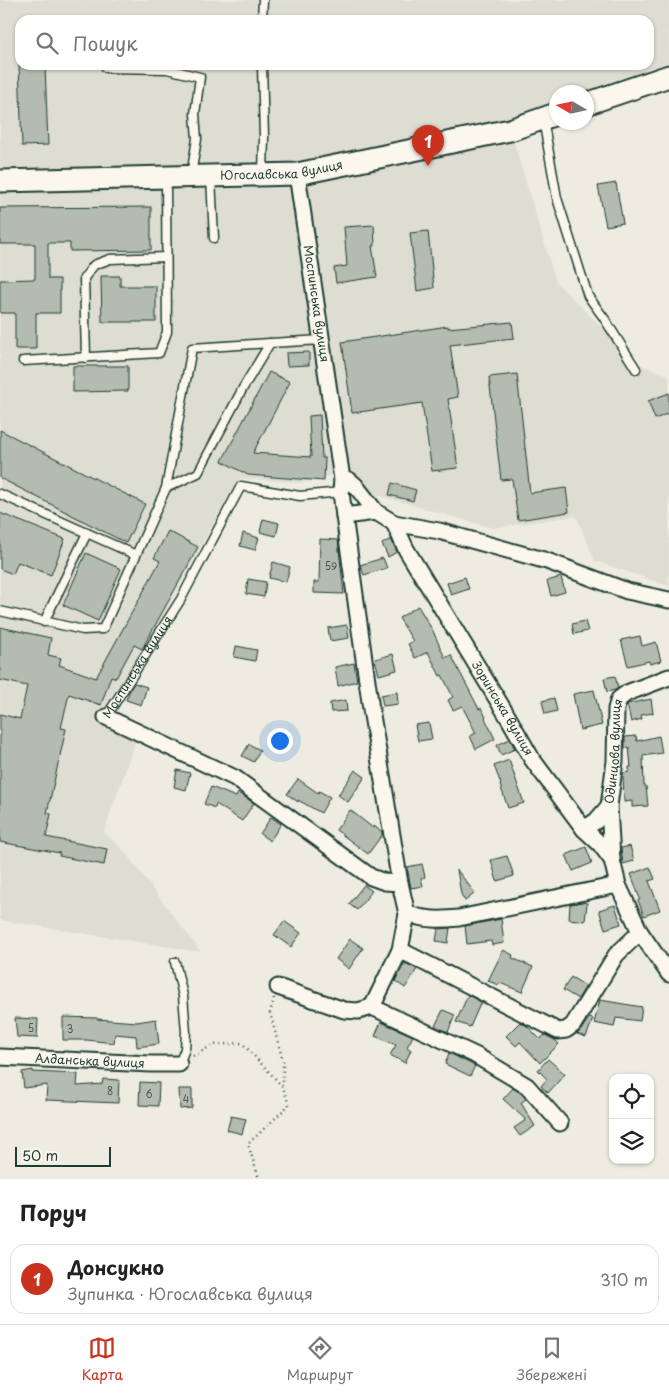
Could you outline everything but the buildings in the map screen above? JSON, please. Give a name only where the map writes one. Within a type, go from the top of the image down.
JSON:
[{"type":"main road","points":[[594,101],[669,76]]},
{"type":"main road","name":"Югославська вулиця","points":[[0,181],[297,174],[510,130],[549,116]]},
{"type":"street","name":"Моспинська вулиця","points":[[297,174],[322,340],[371,709],[400,883],[407,914],[400,950],[372,1007]]},
{"type":"street","points":[[342,485],[349,480],[376,512],[394,523],[439,531],[547,561],[626,591],[669,600]]},
{"type":"street","points":[[344,516],[376,512]]},
{"type":"street","name":"Зоринська вулиця","points":[[394,523],[406,549],[532,759],[584,829],[600,844],[612,860],[618,885],[640,932],[669,974]]},
{"type":"street","name":"Одинцова вулиця","points":[[612,860],[610,806],[616,710],[619,699],[669,677]]},
{"type":"street","name":"Моспинська вулиця","points":[[106,717],[235,778],[371,878],[385,882],[400,883]]},
{"type":"street","points":[[584,829],[596,821],[610,806]]},
{"type":"street","points":[[407,914],[438,920],[459,918],[618,885]]},
{"type":"street","points":[[400,950],[558,1031],[566,1030],[573,1025],[616,955],[640,932]]},
{"type":"street","points":[[278,987],[344,1010],[358,1011],[372,1007],[475,1055],[527,1086],[560,1123]]},
{"type":"street","name":"Алданська вулиця","points":[[0,1057],[179,1064]]},
{"type":"lane","points":[[262,15],[263,0]]},
{"type":"lane","points":[[171,70],[200,77],[195,114],[197,139],[201,176],[214,238]]},
{"type":"lane","points":[[262,70],[263,175]]},
{"type":"lane","points":[[551,130],[557,198],[588,296],[636,369]]},
{"type":"lane","points":[[23,361],[159,353],[167,332],[166,177]]},
{"type":"lane","points":[[86,358],[84,278],[94,265],[110,259],[166,257]]},
{"type":"lane","points":[[0,611],[83,630],[103,629],[166,488],[192,348],[322,340]]},
{"type":"lane","points":[[166,488],[198,473],[243,388],[270,343]]},
{"type":"lane","name":"Моспинська вулиця","points":[[106,717],[182,599],[241,486],[300,496],[342,485]]},
{"type":"lane","points":[[0,494],[136,555]]},
{"type":"lane","points":[[44,622],[87,533]]},
{"type":"lane","points":[[175,962],[183,996],[186,1032],[185,1049],[179,1064]]},
{"type":"path","points":[[258,1179],[248,1144],[288,1105],[283,1087],[283,1061],[270,1013],[278,987]]},
{"type":"path","points":[[179,1064],[213,1045],[242,1043],[283,1087]]},
{"type":"shaded area","points":[[0,0],[669,0],[669,69],[594,95],[594,85],[549,85],[549,109],[509,123],[296,168],[0,174]]},
{"type":"shaded area","points":[[512,136],[556,282],[640,365],[669,375],[669,586],[595,561],[576,516],[492,528],[367,492],[352,469],[303,483],[241,478],[223,506],[144,650],[114,693],[98,721],[136,739],[104,832],[124,851],[201,952],[0,920],[0,188],[297,181]]},
{"type":"place","name":"Донсукно","points":[[428,166]]}]
